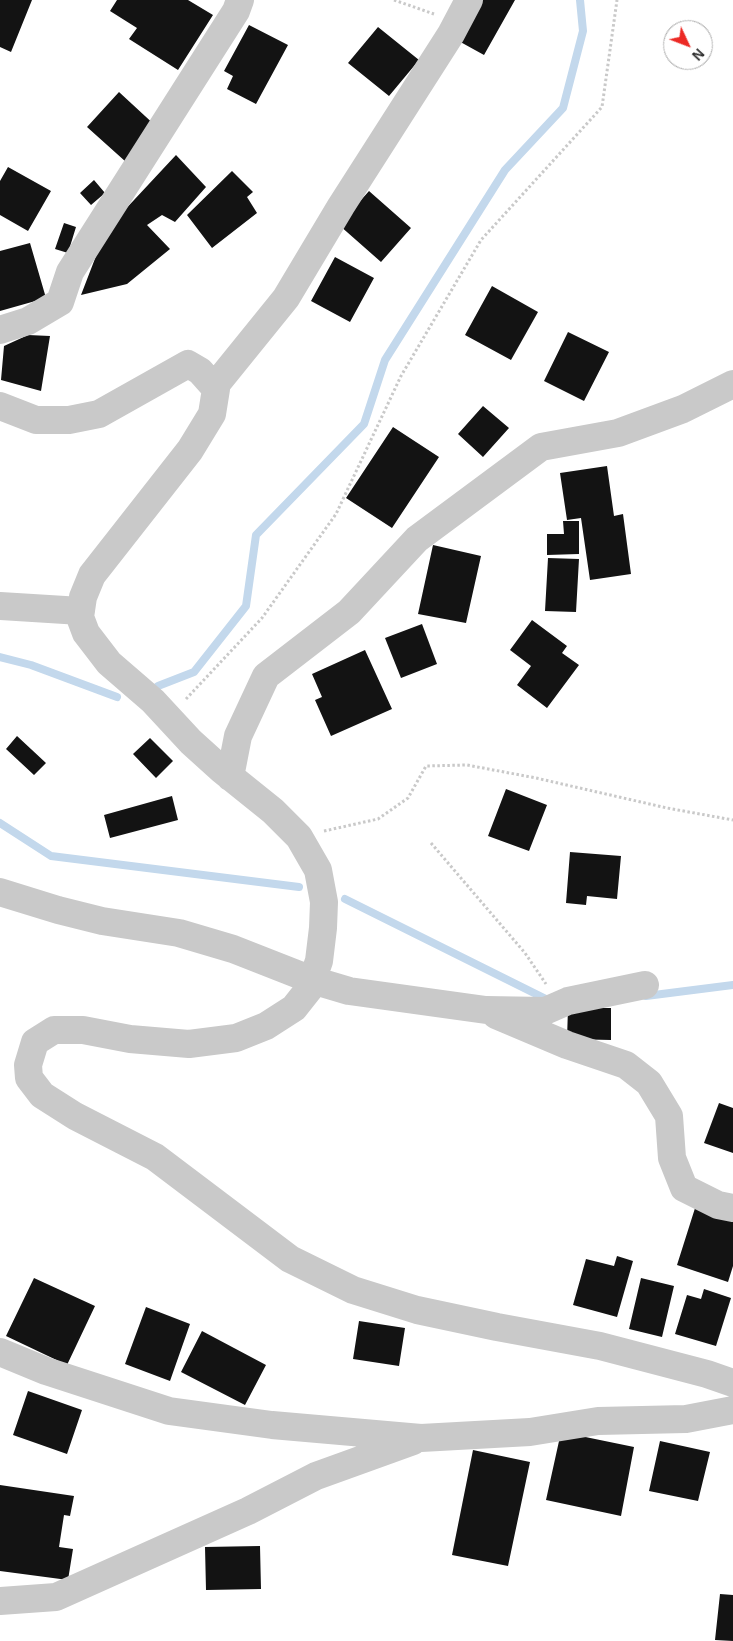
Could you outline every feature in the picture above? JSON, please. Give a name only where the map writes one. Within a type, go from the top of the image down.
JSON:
[{"type":"street","points":[[0,330],[28,320],[60,302],[70,272],[236,11],[240,0]]},
{"type":"street","points":[[214,387],[286,298],[451,34],[463,11]]},
{"type":"street","points":[[0,406],[36,420],[69,420],[98,414],[188,364],[200,371],[216,389],[212,414],[190,450],[92,575],[83,597],[80,617],[86,632],[109,663],[153,701],[191,742],[230,777],[273,811],[299,837],[318,870],[324,902],[319,961],[309,989],[294,1008],[266,1026],[236,1038],[189,1044],[130,1039],[83,1030],[54,1030],[35,1042],[28,1065],[29,1078],[42,1095],[75,1116],[155,1157],[290,1259],[353,1290],[418,1310],[600,1346],[707,1374],[733,1383]]},
{"type":"street","points":[[230,777],[238,736],[266,676],[350,612],[417,539],[541,447],[618,433],[683,409],[733,384]]},
{"type":"street","points":[[0,606],[81,611]]},
{"type":"street","points":[[0,892],[102,921],[179,933],[233,949],[312,980],[349,991],[486,1010],[545,1010],[568,1001],[645,985]]},
{"type":"street","points":[[486,1010],[567,1045],[626,1065],[650,1083],[669,1116],[672,1158],[684,1188],[718,1205],[733,1208]]},
{"type":"street","points":[[0,1352],[46,1371],[169,1411],[272,1425],[421,1438],[530,1432],[598,1421],[686,1419],[733,1410]]},
{"type":"street","points":[[0,1601],[56,1597],[149,1557],[248,1511],[316,1476],[421,1438]]},
{"type":"path","points":[[394,0],[463,11]]},
{"type":"path","points":[[168,717],[262,618],[336,514],[401,376],[480,240],[602,107],[617,0]]},
{"type":"path","points":[[299,837],[378,819],[408,798],[426,766],[467,765],[536,778],[667,808],[733,820]]},
{"type":"path","points":[[431,843],[525,953],[548,986],[568,1001]]},
{"type":"building","points":[[0,0],[32,0],[11,52],[0,47]]},
{"type":"building","points":[[117,0],[188,0],[213,15],[178,70],[129,39],[137,28],[110,11]]},
{"type":"building","points":[[477,0],[515,0],[484,55],[455,39]]},
{"type":"building","points":[[249,25],[288,45],[256,104],[227,89],[233,76],[224,71]]},
{"type":"building","points":[[378,27],[419,60],[389,96],[348,63]]},
{"type":"building","points":[[119,92],[158,128],[126,162],[87,127]]},
{"type":"building","points":[[176,155],[206,187],[175,222],[162,215],[147,225],[170,249],[127,284],[81,295],[106,230]]},
{"type":"building","points":[[8,167],[51,191],[28,231],[0,215],[0,181]]},
{"type":"building","points":[[232,171],[253,192],[247,197],[257,213],[212,248],[187,215]]},
{"type":"building","points":[[94,180],[105,193],[91,205],[80,193]]},
{"type":"building","points":[[369,191],[411,228],[381,262],[339,225]]},
{"type":"building","points":[[64,223],[76,227],[68,253],[55,249]]},
{"type":"building","points":[[30,243],[46,298],[0,311],[0,251]]},
{"type":"building","points":[[335,257],[374,278],[350,322],[311,301]]},
{"type":"building","points":[[492,286],[538,312],[511,360],[465,335]]},
{"type":"building","points":[[568,332],[609,352],[584,401],[544,381]]},
{"type":"building","points":[[28,335],[50,336],[41,391],[1,380],[4,346]]},
{"type":"building","points":[[483,406],[509,428],[483,457],[458,434]]},
{"type":"building","points":[[393,427],[439,457],[392,528],[346,498]]},
{"type":"building","points":[[607,466],[614,516],[623,514],[631,574],[590,580],[581,518],[567,520],[560,473]]},
{"type":"building","points":[[563,521],[579,521],[579,554],[547,555],[547,534],[564,534]]},
{"type":"building","points":[[433,545],[481,556],[466,623],[418,614]]},
{"type":"building","points":[[548,558],[579,559],[576,612],[545,611]]},
{"type":"building","points":[[532,620],[567,646],[562,653],[579,665],[547,708],[517,685],[531,666],[510,650]]},
{"type":"building","points":[[422,624],[437,664],[401,678],[385,638]]},
{"type":"building","points":[[365,650],[392,709],[331,736],[315,700],[322,697],[312,674]]},
{"type":"building","points":[[17,736],[46,763],[34,775],[6,749]]},
{"type":"building","points":[[150,738],[173,761],[156,778],[133,754]]},
{"type":"building","points":[[506,789],[547,805],[529,851],[488,836]]},
{"type":"building","points":[[172,796],[178,820],[110,838],[104,815]]},
{"type":"building","points":[[570,852],[621,856],[617,899],[587,896],[586,905],[566,903]]},
{"type":"building","points":[[568,1008],[611,1008],[611,1040],[567,1039]]},
{"type":"building","points":[[719,1103],[733,1108],[733,1153],[704,1143]]},
{"type":"building","points":[[696,1205],[733,1217],[733,1266],[728,1282],[677,1265]]},
{"type":"building","points":[[617,1256],[633,1261],[617,1317],[573,1305],[586,1259],[614,1266]]},
{"type":"building","points":[[34,1278],[95,1306],[67,1365],[6,1336]]},
{"type":"building","points":[[641,1278],[674,1286],[662,1337],[629,1329]]},
{"type":"building","points":[[704,1289],[731,1298],[716,1346],[675,1334],[687,1295],[701,1299]]},
{"type":"building","points":[[146,1307],[190,1324],[170,1381],[125,1364]]},
{"type":"building","points":[[359,1321],[405,1328],[399,1366],[353,1359]]},
{"type":"building","points":[[202,1331],[266,1365],[245,1405],[181,1372]]},
{"type":"building","points":[[28,1391],[82,1410],[67,1454],[13,1435]]},
{"type":"building","points":[[561,1432],[634,1447],[621,1516],[546,1500]]},
{"type":"building","points":[[660,1441],[710,1452],[698,1501],[649,1491]]},
{"type":"building","points":[[473,1450],[530,1462],[508,1566],[452,1555]]},
{"type":"building","points":[[0,1485],[74,1496],[70,1516],[64,1515],[59,1547],[73,1549],[68,1580],[0,1571]]},
{"type":"building","points":[[260,1546],[261,1589],[206,1590],[205,1547]]},
{"type":"building","points":[[720,1594],[733,1595],[733,1641],[715,1640]]},
{"type":"waterway","points":[[158,686],[194,672],[246,606],[256,535],[364,424],[385,360],[505,170],[563,108],[583,31],[580,0]]},
{"type":"waterway","points":[[0,657],[31,665],[117,697]]},
{"type":"waterway","points":[[0,823],[51,856],[299,887]]},
{"type":"waterway","points":[[345,899],[550,1001]]},
{"type":"waterway","points":[[646,996],[733,985]]}]
